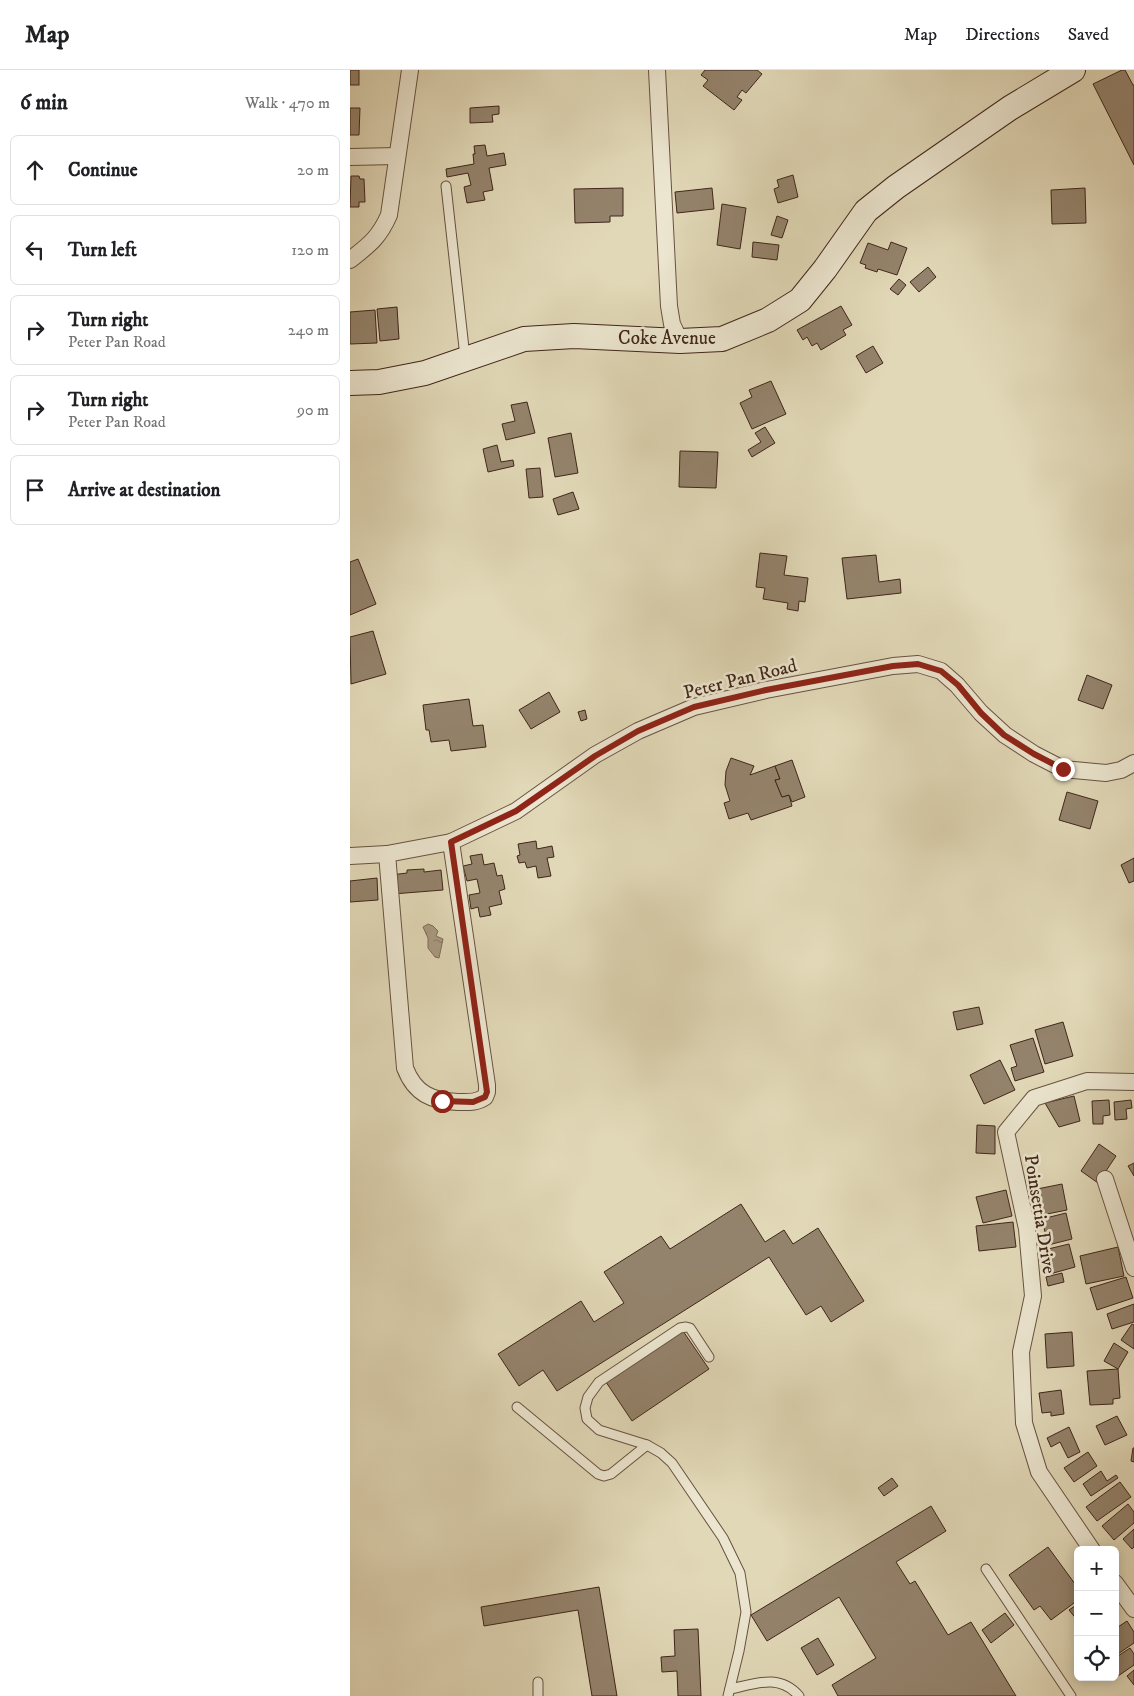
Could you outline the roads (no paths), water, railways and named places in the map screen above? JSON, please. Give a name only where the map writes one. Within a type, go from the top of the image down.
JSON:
[{"type":"street","points":[[350,260],[382,232],[389,215],[410,70]]},
{"type":"street","points":[[657,70],[669,306],[672,324],[680,341]]},
{"type":"street","name":"Coke Avenue","points":[[350,383],[379,382],[416,375],[524,340],[574,336],[680,341],[722,338],[768,320],[800,300],[873,205],[1010,108],[1073,70]]},
{"type":"street","points":[[350,157],[397,156]]},
{"type":"street","name":"Peter Pan Road","points":[[350,856],[388,854],[451,842],[516,811],[595,756],[638,731],[694,707],[766,690],[893,666],[918,664],[941,671],[958,685],[981,713],[1004,735],[1063,769],[1106,773],[1121,770],[1134,762]]},
{"type":"street","points":[[388,854],[405,1068],[414,1083],[427,1096],[442,1101],[473,1102],[485,1097],[487,1085],[451,842]]},
{"type":"street","name":"Poinsettia Drive","points":[[1089,1546],[1039,1472],[1024,1424],[1021,1352],[1033,1296],[1027,1228],[1006,1132],[1034,1098],[1087,1082],[1134,1082]]},
{"type":"street","points":[[1105,1179],[1134,1268]]},
{"type":"street","points":[[1119,1588],[1134,1609]]},
{"type":"lane","points":[[446,186],[466,360]]},
{"type":"lane","points":[[709,1357],[690,1328],[680,1328],[599,1382],[588,1397],[585,1408],[587,1419],[599,1430],[647,1445],[661,1453],[672,1463],[723,1538],[740,1573],[746,1612],[729,1693],[775,1682],[784,1684],[798,1696]]},
{"type":"lane","points":[[517,1407],[598,1474],[604,1476],[611,1474],[647,1445]]},
{"type":"lane","points":[[986,1569],[1071,1696]]},
{"type":"lane","points":[[538,1682],[538,1696]]},
{"type":"water","points":[[428,924],[438,931],[436,936],[443,939],[439,958],[435,957],[428,948],[428,938],[423,927]]}]
